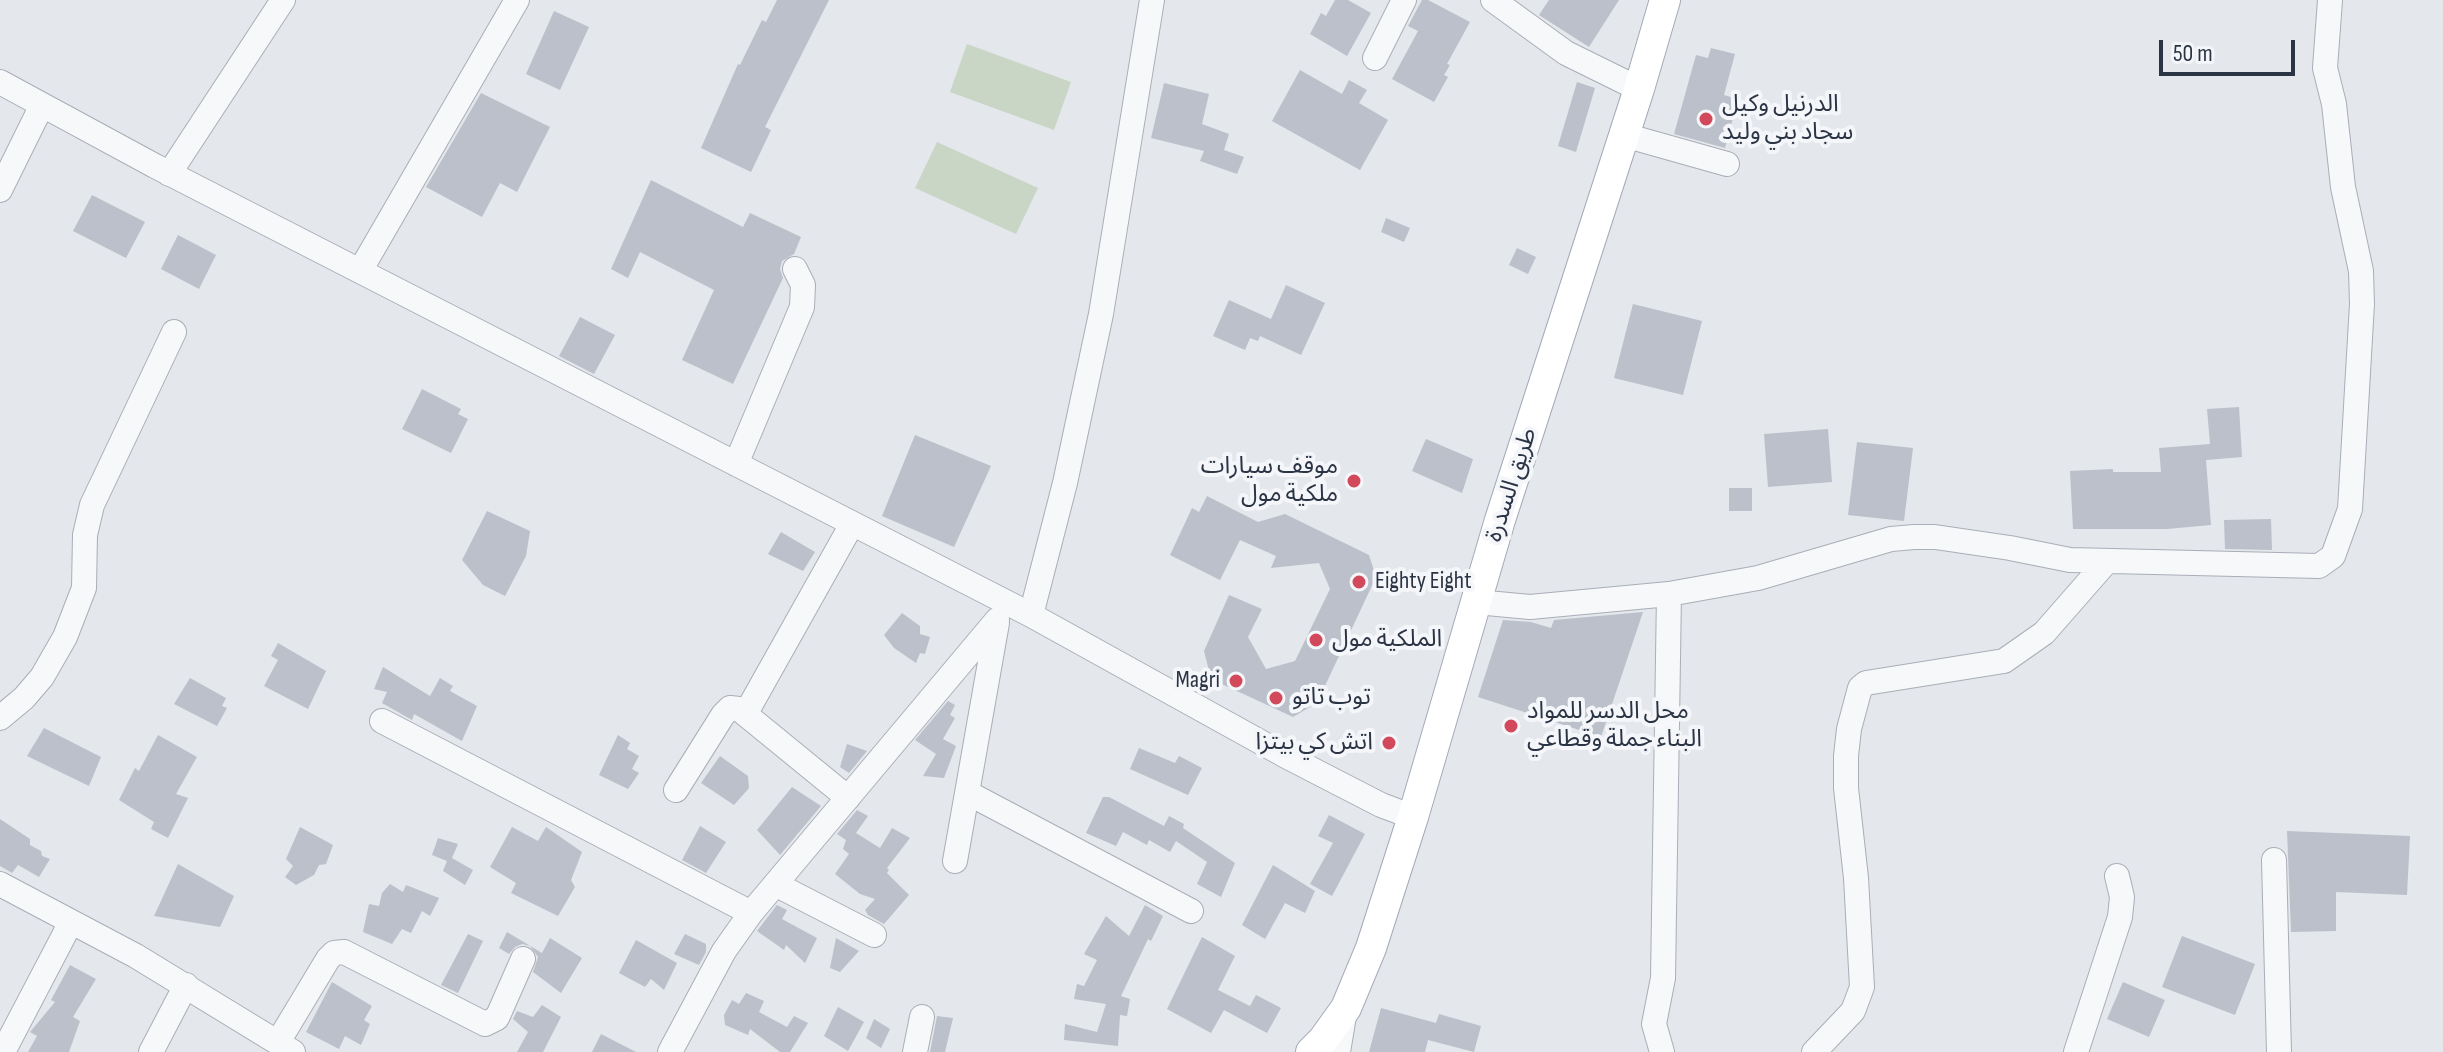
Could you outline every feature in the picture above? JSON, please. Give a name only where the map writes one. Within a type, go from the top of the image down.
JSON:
[{"type":"main road","name":"طريق السدرة","points":[[1311,1052],[1346,1008],[1371,948],[1413,817],[1500,520],[1665,0]]},
{"type":"street","points":[[169,174],[283,0]]},
{"type":"street","points":[[360,271],[517,0]]},
{"type":"street","points":[[1031,615],[1065,483],[1101,314],[1152,0]]},
{"type":"street","points":[[1375,58],[1404,0]]},
{"type":"street","points":[[1493,0],[1566,53],[1639,89]]},
{"type":"street","points":[[1476,602],[1530,607],[1669,594],[1758,578],[1891,539],[1914,537],[2010,548],[2070,560],[2319,566],[2333,556],[2350,509],[2362,304],[2361,271],[2343,187],[2334,104],[2325,68],[2330,0]]},
{"type":"street","points":[[0,82],[169,174],[852,524],[1000,610],[1031,615],[1284,755],[1381,805],[1413,817]]},
{"type":"street","points":[[0,190],[42,105]]},
{"type":"street","points":[[1624,135],[1727,164]]},
{"type":"street","points":[[736,464],[802,307],[803,285],[795,269]]},
{"type":"street","points":[[0,718],[24,698],[42,677],[65,637],[84,588],[85,535],[92,505],[174,332]]},
{"type":"street","points":[[746,713],[852,524]]},
{"type":"street","points":[[1814,1052],[1853,1011],[1862,987],[1846,778],[1849,729],[1860,688],[1866,683],[2004,661],[2044,633],[2107,561]]},
{"type":"street","points":[[1662,1052],[1654,1024],[1663,978],[1669,594]]},
{"type":"street","points":[[955,861],[1000,610]]},
{"type":"street","points":[[670,1052],[724,951],[751,913],[1000,610]]},
{"type":"street","points":[[676,790],[730,708],[746,713],[848,798]]},
{"type":"street","points":[[382,721],[751,913]]},
{"type":"street","points":[[968,793],[1191,911]]},
{"type":"street","points":[[2274,860],[2279,1052]]},
{"type":"street","points":[[2076,1052],[2120,917],[2122,897],[2117,876]]},
{"type":"street","points":[[0,884],[186,985],[286,1047],[328,959],[334,953],[344,952],[485,1024],[497,1018],[523,959]]},
{"type":"street","points":[[777,885],[874,935]]},
{"type":"street","points":[[3,1052],[71,922]]},
{"type":"street","points":[[151,1052],[186,985]]},
{"type":"street","points":[[1338,1052],[1346,1008]]},
{"type":"street","points":[[915,1052],[922,1017]]},
{"type":"green space","points":[[967,44],[1071,82],[1054,130],[950,92]]},
{"type":"green space","points":[[937,142],[1038,188],[1016,234],[915,188]]},
{"type":"building","points":[[777,0],[829,0],[765,127],[771,130],[751,172],[701,148],[738,64],[762,20],[766,22]]},
{"type":"building","points":[[1335,0],[1348,0],[1371,13],[1347,56],[1310,34],[1321,13],[1326,16]]},
{"type":"building","points":[[1422,0],[1428,0],[1470,22],[1447,64],[1450,65],[1444,75],[1448,77],[1434,102],[1392,79],[1418,31],[1408,26]]},
{"type":"building","points":[[1549,0],[1619,0],[1589,47],[1539,15]]},
{"type":"building","points":[[554,11],[589,27],[560,90],[526,74]]},
{"type":"building","name":"الدرنيل وكيل سجاد بني وليد","points":[[1711,48],[1735,54],[1724,95],[1738,99],[1725,148],[1674,134],[1696,55],[1708,58]]},
{"type":"building","points":[[1300,70],[1342,94],[1349,80],[1367,90],[1359,103],[1388,120],[1360,170],[1272,121]]},
{"type":"building","points":[[1577,82],[1595,88],[1576,152],[1558,146]]},
{"type":"building","points":[[1164,83],[1209,94],[1202,124],[1229,134],[1224,150],[1244,157],[1237,174],[1200,161],[1204,151],[1151,138]]},
{"type":"building","points":[[481,93],[550,127],[517,192],[500,183],[482,217],[426,187]]},
{"type":"building","points":[[651,180],[743,227],[750,213],[801,237],[794,254],[782,261],[780,269],[783,278],[733,384],[682,360],[714,290],[640,252],[628,278],[611,269]]},
{"type":"building","points":[[92,195],[145,222],[126,258],[73,231]]},
{"type":"building","points":[[1386,218],[1410,228],[1404,242],[1381,232]]},
{"type":"building","points":[[178,235],[216,255],[199,289],[161,269]]},
{"type":"building","points":[[1517,248],[1536,257],[1528,274],[1509,265]]},
{"type":"building","points":[[1286,285],[1325,303],[1301,355],[1260,336],[1258,341],[1250,338],[1245,350],[1213,336],[1229,300],[1271,319]]},
{"type":"building","points":[[1633,304],[1702,321],[1683,395],[1614,378]]},
{"type":"building","points":[[580,317],[615,335],[594,374],[559,356]]},
{"type":"building","points":[[422,389],[461,409],[458,414],[468,419],[451,453],[402,429]]},
{"type":"building","points":[[2239,407],[2242,457],[2206,460],[2211,525],[2167,529],[2073,529],[2070,471],[2113,469],[2113,472],[2161,472],[2159,448],[2210,444],[2207,409]]},
{"type":"building","points":[[1828,429],[1832,482],[1768,487],[1764,434]]},
{"type":"building","points":[[915,435],[991,466],[954,547],[882,516]]},
{"type":"building","points":[[1426,439],[1473,459],[1462,493],[1412,471]]},
{"type":"building","points":[[1857,442],[1913,448],[1904,521],[1848,515]]},
{"type":"building","points":[[1729,488],[1752,488],[1752,511],[1729,511]]},
{"type":"building","points":[[1207,496],[1258,522],[1285,514],[1369,555],[1376,577],[1317,703],[1293,717],[1211,679],[1204,651],[1229,595],[1262,609],[1248,637],[1266,669],[1295,661],[1330,589],[1319,563],[1271,568],[1276,556],[1240,540],[1220,580],[1170,555],[1192,508],[1199,512]]},
{"type":"building","points":[[487,511],[530,531],[526,556],[505,596],[483,585],[462,560]]},
{"type":"building","points":[[2271,519],[2272,550],[2225,549],[2224,520]]},
{"type":"building","points":[[781,532],[815,552],[803,571],[768,554]]},
{"type":"building","points":[[1643,612],[1601,737],[1478,697],[1503,620],[1531,622],[1551,628],[1554,620]]},
{"type":"building","points":[[902,613],[920,626],[920,634],[930,637],[925,654],[920,653],[916,663],[894,648],[884,635]]},
{"type":"building","points":[[278,643],[326,671],[308,709],[264,686],[278,660],[271,656]]},
{"type":"building","points":[[383,667],[430,696],[440,678],[453,686],[450,691],[477,706],[462,741],[414,714],[412,720],[382,703],[387,692],[374,689]]},
{"type":"building","points":[[190,678],[226,698],[222,706],[227,708],[217,726],[174,704]]},
{"type":"building","points":[[948,701],[955,705],[950,715],[955,718],[943,739],[956,746],[944,778],[923,776],[936,754],[915,740]]},
{"type":"building","points":[[44,728],[101,757],[89,786],[27,756]]},
{"type":"building","points":[[158,735],[197,757],[176,794],[188,798],[168,838],[151,829],[154,822],[119,800],[135,768],[139,771]]},
{"type":"building","points":[[618,735],[630,743],[627,749],[639,756],[632,769],[639,773],[628,789],[599,775]]},
{"type":"building","points":[[847,744],[867,751],[849,773],[840,767]]},
{"type":"building","points":[[1139,748],[1175,763],[1179,756],[1202,768],[1188,795],[1130,769]]},
{"type":"building","points":[[720,756],[748,776],[749,788],[734,805],[701,783]]},
{"type":"building","points":[[792,787],[821,806],[780,855],[757,830]]},
{"type":"building","points":[[1103,797],[1109,797],[1164,826],[1169,816],[1235,863],[1221,897],[1197,884],[1207,862],[1176,841],[1170,852],[1149,840],[1147,845],[1123,832],[1116,846],[1086,833]]},
{"type":"building","points":[[857,810],[868,816],[856,833],[880,848],[892,828],[910,838],[887,868],[887,873],[909,895],[884,924],[865,910],[875,899],[860,894],[835,874],[849,854],[843,849],[846,840],[837,834]]},
{"type":"building","points":[[1329,815],[1365,834],[1332,896],[1310,884],[1333,843],[1318,836]]},
{"type":"building","points":[[0,819],[30,839],[30,845],[50,859],[39,877],[18,865],[12,873],[0,866]]},
{"type":"building","points":[[700,826],[726,842],[706,873],[682,860]]},
{"type":"building","points":[[300,827],[333,845],[326,864],[319,865],[314,875],[296,885],[285,877],[293,866],[286,859]]},
{"type":"building","points":[[512,827],[538,841],[546,827],[582,852],[571,880],[575,887],[558,916],[511,893],[516,883],[490,867]]},
{"type":"building","points":[[2287,831],[2410,836],[2407,895],[2336,892],[2336,931],[2291,932]]},
{"type":"building","points":[[438,838],[458,844],[452,858],[473,870],[465,885],[443,871],[447,861],[432,855]]},
{"type":"building","points":[[178,864],[234,896],[220,927],[154,916]]},
{"type":"building","points":[[1273,865],[1315,891],[1305,913],[1285,903],[1265,939],[1242,925]]},
{"type":"building","points":[[390,884],[403,892],[406,885],[439,898],[430,916],[422,911],[411,933],[402,929],[392,944],[363,932],[369,904],[379,906],[382,893]]},
{"type":"building","points":[[777,905],[787,910],[782,919],[817,938],[805,963],[786,945],[784,950],[757,931]]},
{"type":"building","points":[[1145,905],[1163,916],[1151,941],[1148,939],[1121,996],[1130,999],[1127,1016],[1120,1015],[1118,1046],[1064,1040],[1065,1024],[1097,1032],[1106,1004],[1074,999],[1077,984],[1084,986],[1097,960],[1084,954],[1106,916],[1129,936]]},
{"type":"building","points":[[507,932],[542,953],[550,938],[582,958],[561,993],[533,972],[538,957],[530,946],[522,944],[509,954],[499,948]]},
{"type":"building","points":[[468,934],[483,941],[458,993],[441,985]]},
{"type":"building","points":[[685,934],[706,944],[706,952],[699,965],[674,954]]},
{"type":"building","points":[[2182,936],[2255,964],[2235,1015],[2162,987]]},
{"type":"building","points":[[1202,937],[1235,956],[1218,990],[1250,1006],[1256,995],[1281,1008],[1267,1033],[1224,1010],[1211,1033],[1167,1009]]},
{"type":"building","points":[[836,938],[859,951],[840,972],[830,968]]},
{"type":"building","points":[[636,940],[677,963],[664,990],[651,979],[645,987],[619,973]]},
{"type":"building","points":[[70,965],[96,979],[73,1017],[80,1021],[69,1052],[28,1052],[37,1036],[30,1032],[55,1002],[51,1000]]},
{"type":"building","points":[[332,982],[372,1006],[364,1020],[370,1024],[361,1045],[345,1036],[339,1049],[306,1032]]},
{"type":"building","points":[[2123,982],[2165,1000],[2149,1037],[2107,1019]]},
{"type":"building","points":[[746,993],[764,1001],[759,1012],[787,1027],[794,1016],[808,1023],[790,1052],[780,1052],[750,1029],[748,1035],[725,1025],[724,1015],[732,1000],[739,1004]]},
{"type":"building","points":[[542,1005],[561,1017],[543,1052],[517,1052],[528,1032],[513,1019],[517,1011],[533,1017]]},
{"type":"building","points":[[838,1007],[864,1022],[848,1051],[824,1036]]},
{"type":"building","points":[[1381,1008],[1436,1023],[1439,1014],[1481,1026],[1474,1052],[1428,1040],[1425,1052],[1369,1052]]},
{"type":"building","points":[[937,1016],[953,1018],[945,1052],[930,1052]]},
{"type":"building","points":[[874,1019],[890,1029],[881,1048],[866,1038]]},
{"type":"building","points":[[601,1034],[636,1052],[592,1052]]},
{"type":"place","name":"الدرنيل وكيل سجاد بني وليد","points":[[1706,119]]},
{"type":"place","name":"موقف سيارات ملكية مول","points":[[1354,481]]},
{"type":"place","name":"Eighty Eight","points":[[1359,582]]},
{"type":"place","name":"الملكية مول","points":[[1316,640]]},
{"type":"place","name":"Magri","points":[[1236,681]]},
{"type":"place","name":"توب تاتو","points":[[1276,698]]},
{"type":"place","name":"محل الدسر للمواد البناء جملة وقطاعي","points":[[1511,726]]},
{"type":"place","name":"اتش كي بيتزا","points":[[1389,743]]}]
